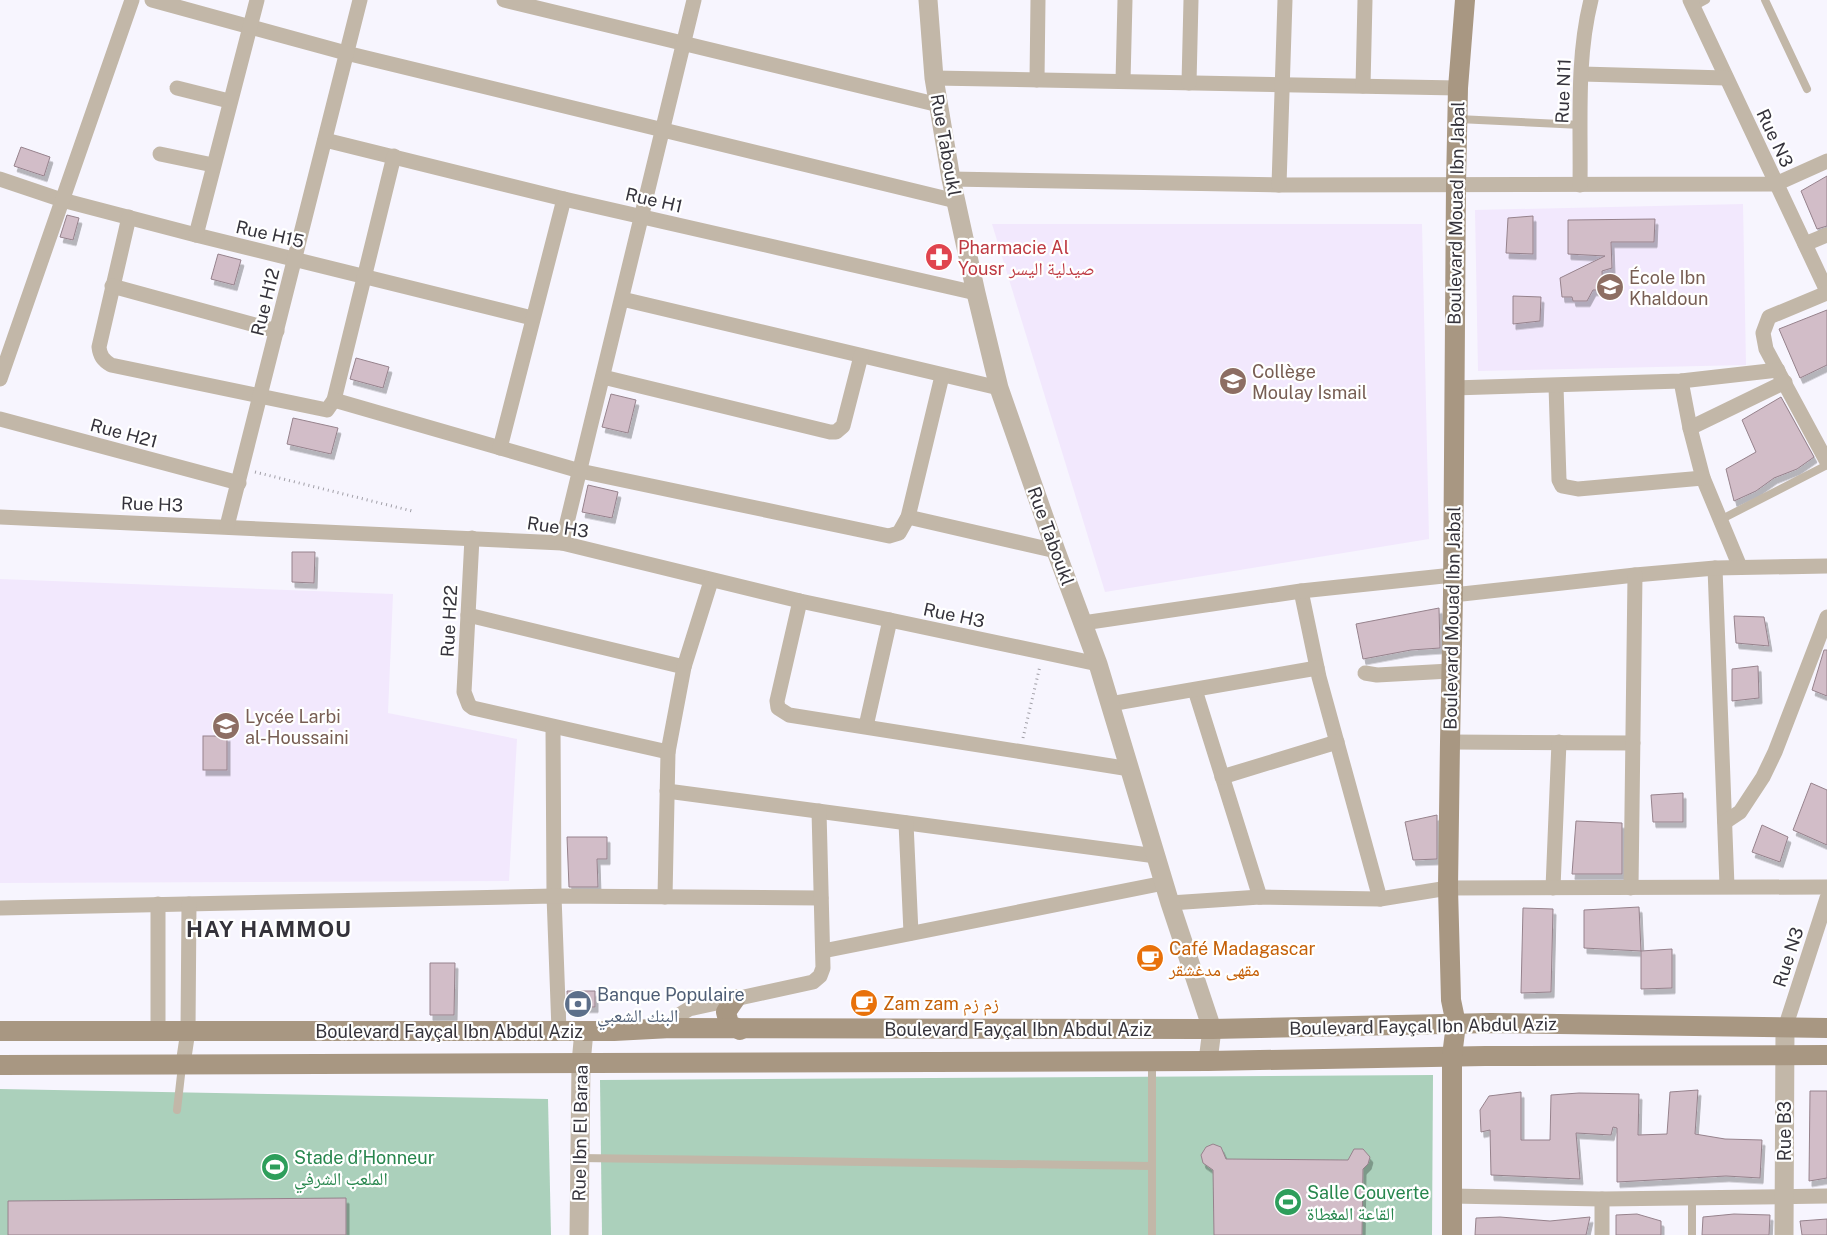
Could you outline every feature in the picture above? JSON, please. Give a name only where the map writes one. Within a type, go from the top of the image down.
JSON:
[{"type":"main road","name":"Boulevard Mouad Ibn Jabal","points":[[1452,1235],[1452,1056],[1456,1024],[1451,1000],[1448,888],[1450,671],[1453,595],[1453,388],[1457,119],[1465,0]]},
{"type":"main road","points":[[735,999],[726,1012],[727,1020],[729,1024],[740,1030]]},
{"type":"main road","name":"Boulevard Fayçal Ibn Abdul Aziz","points":[[0,1031],[584,1031],[671,1028],[740,1030],[1212,1029],[1456,1024],[1827,1028]]},
{"type":"main road","name":"Boulevard Fayçal Ibn Abdul Aziz","points":[[0,1065],[1152,1062],[1452,1056],[1827,1055]]},
{"type":"street","points":[[0,379],[132,0]]},
{"type":"street","points":[[152,0],[346,53],[956,201]]},
{"type":"street","points":[[196,235],[229,101],[257,0]]},
{"type":"street","name":"Rue H12","points":[[227,526],[261,398],[360,0]]},
{"type":"street","points":[[504,0],[939,105]]},
{"type":"street","points":[[562,543],[694,0]]},
{"type":"street","name":"Rue Taboukl","points":[[928,0],[934,78],[951,179],[999,388],[1098,664],[1170,904],[1212,1029],[1208,1061]]},
{"type":"street","points":[[1036,80],[1038,0]]},
{"type":"street","points":[[1123,82],[1125,0]]},
{"type":"street","points":[[1189,83],[1191,0]]},
{"type":"street","points":[[1279,185],[1285,0]]},
{"type":"street","points":[[1363,86],[1365,0]]},
{"type":"street","name":"Rue N11","points":[[1580,185],[1582,74],[1586,19],[1591,0]]},
{"type":"street","name":"Rue N3","points":[[1697,2],[1726,78],[1827,292]]},
{"type":"street","points":[[1582,74],[1726,78]]},
{"type":"street","points":[[934,78],[1458,88]]},
{"type":"street","points":[[177,88],[229,101]]},
{"type":"street","name":"Rue H1","points":[[325,140],[564,200],[976,293]]},
{"type":"street","points":[[160,154],[213,165]]},
{"type":"street","points":[[129,217],[99,347],[100,356],[105,362],[111,365],[261,398],[324,410],[330,408],[334,400],[394,156]]},
{"type":"street","points":[[951,179],[1279,185],[1776,184],[1827,161]]},
{"type":"street","name":"Rue H15","points":[[0,179],[62,200],[532,318]]},
{"type":"street","points":[[500,448],[564,200]]},
{"type":"street","points":[[1805,244],[1827,235]]},
{"type":"street","points":[[112,286],[277,331]]},
{"type":"street","points":[[1827,292],[1769,317],[1764,325],[1763,341],[1827,463]]},
{"type":"street","points":[[622,299],[999,388]]},
{"type":"street","points":[[603,377],[836,432],[843,426],[861,356]]},
{"type":"street","points":[[334,400],[580,471],[888,536],[899,533],[908,517],[942,376]]},
{"type":"street","points":[[1453,388],[1556,386],[1782,376]]},
{"type":"street","points":[[1690,428],[1782,376]]},
{"type":"street","points":[[1681,381],[1690,428],[1703,478],[1740,567]]},
{"type":"street","points":[[1556,386],[1559,480],[1562,486],[1578,489],[1703,478]]},
{"type":"street","name":"Rue H21","points":[[0,419],[241,476]]},
{"type":"street","points":[[908,517],[1056,551]]},
{"type":"street","name":"Rue H3","points":[[0,518],[227,526],[562,543],[711,581],[1098,664]]},
{"type":"street","name":"Rue H22","points":[[472,538],[464,692],[468,704],[473,708],[553,727]]},
{"type":"street","points":[[1453,595],[1634,574],[1715,568],[1827,566]]},
{"type":"street","points":[[1715,568],[1727,886]]},
{"type":"street","points":[[1631,888],[1634,574]]},
{"type":"street","points":[[1083,623],[1301,591],[1453,575]]},
{"type":"street","points":[[665,897],[668,752],[684,667],[711,581]]},
{"type":"street","points":[[1301,591],[1317,668],[1380,899]]},
{"type":"street","points":[[800,601],[778,701],[778,708],[790,715],[1130,769]]},
{"type":"street","points":[[468,615],[684,667]]},
{"type":"street","points":[[1725,822],[1740,812],[1763,777],[1775,752],[1827,617]]},
{"type":"street","points":[[866,726],[890,620]]},
{"type":"street","points":[[1110,704],[1317,668]]},
{"type":"street","points":[[1365,673],[1377,675],[1450,671]]},
{"type":"street","points":[[1195,690],[1260,897]]},
{"type":"street","points":[[559,1030],[554,896],[553,727],[668,752]]},
{"type":"street","points":[[1222,777],[1337,742]]},
{"type":"street","points":[[1450,742],[1633,742]]},
{"type":"street","points":[[1553,888],[1559,742]]},
{"type":"street","points":[[667,791],[1156,856]]},
{"type":"street","points":[[671,1028],[678,1015],[689,1009],[813,982],[820,976],[823,968],[823,951],[819,811]]},
{"type":"street","points":[[906,823],[912,933]]},
{"type":"street","points":[[823,951],[1164,883]]},
{"type":"street","points":[[1170,904],[1260,897],[1380,899],[1448,888],[1827,887]]},
{"type":"street","points":[[0,908],[554,896],[821,898]]},
{"type":"street","name":"Rue N3","points":[[1785,1028],[1827,898]]},
{"type":"street","points":[[158,904],[158,1031]]},
{"type":"street","points":[[183,1064],[188,1031],[189,904]]},
{"type":"street","name":"Rue B3","points":[[1784,1235],[1785,1028]]},
{"type":"street","name":"Rue Ibn El Baraa","points":[[578,1235],[578,1158],[584,1031]]},
{"type":"street","points":[[1452,1196],[1602,1199],[1827,1196]]},
{"type":"street","points":[[1602,1199],[1602,1235]]},
{"type":"lane","points":[[1765,0],[1807,89]]},
{"type":"lane","points":[[1457,119],[1581,125]]},
{"type":"lane","points":[[1720,520],[1827,463]]},
{"type":"lane","points":[[1152,1062],[1152,1235]]},
{"type":"lane","points":[[177,1110],[183,1064]]},
{"type":"lane","points":[[578,1158],[1152,1166]]},
{"type":"lane","points":[[1692,1198],[1692,1235]]},
{"type":"path","points":[[241,476],[412,511]]},
{"type":"path","points":[[1020,751],[1043,653]]},
{"type":"shaded area","name":"École Ibn Khaldoun","points":[[1743,204],[1746,365],[1478,371],[1475,210]]},
{"type":"shaded area","name":"Collège Moulay Ismail","points":[[992,224],[1422,224],[1429,539],[1105,592]]},
{"type":"shaded area","name":"Lycée Larbi al-Houssaini","points":[[0,579],[393,594],[388,713],[517,739],[509,881],[0,883]]},
{"type":"green space","points":[[1433,1075],[1432,1235],[602,1235],[600,1080]]},
{"type":"green space","name":"Stade d’Honneur الملعب الشرفي","points":[[0,1089],[548,1099],[551,1235],[0,1235]]},
{"type":"building","points":[[21,147],[50,157],[44,176],[14,166]]},
{"type":"building","points":[[1827,176],[1827,226],[1817,229],[1801,191]]},
{"type":"building","points":[[67,215],[79,218],[73,240],[60,237]]},
{"type":"building","points":[[1533,216],[1533,254],[1506,253],[1508,218]]},
{"type":"building","points":[[1655,219],[1654,242],[1611,242],[1612,268],[1602,271],[1603,290],[1593,290],[1587,301],[1573,301],[1572,297],[1562,297],[1560,278],[1605,256],[1568,254],[1568,220]]},
{"type":"building","points":[[218,254],[241,260],[234,285],[211,279]]},
{"type":"building","points":[[1513,296],[1541,297],[1540,321],[1513,324]]},
{"type":"building","points":[[1827,310],[1827,365],[1800,378],[1779,329]]},
{"type":"building","points":[[356,358],[389,367],[383,388],[350,379]]},
{"type":"building","points":[[611,394],[636,400],[628,433],[602,427]]},
{"type":"building","points":[[1781,397],[1814,457],[1797,469],[1774,478],[1756,491],[1734,501],[1726,469],[1756,452],[1742,420]]},
{"type":"building","points":[[293,418],[338,428],[331,454],[287,444]]},
{"type":"building","points":[[588,485],[618,492],[612,518],[582,512]]},
{"type":"building","points":[[292,552],[315,552],[314,583],[292,582]]},
{"type":"building","points":[[1439,608],[1440,648],[1411,650],[1363,659],[1356,624]]},
{"type":"building","points":[[1734,616],[1764,617],[1769,646],[1736,643]]},
{"type":"building","points":[[1824,650],[1827,650],[1827,696],[1812,690]]},
{"type":"building","points":[[1758,666],[1759,698],[1732,701],[1732,669]]},
{"type":"building","points":[[203,736],[227,736],[227,770],[203,770]]},
{"type":"building","points":[[1811,783],[1827,790],[1827,845],[1793,830]]},
{"type":"building","points":[[1683,793],[1683,822],[1653,822],[1651,795]]},
{"type":"building","points":[[1437,815],[1437,859],[1413,860],[1405,822]]},
{"type":"building","points":[[1576,821],[1622,823],[1622,874],[1572,874]]},
{"type":"building","points":[[1762,825],[1788,837],[1780,862],[1752,852]]},
{"type":"building","points":[[567,837],[607,837],[607,859],[597,859],[598,887],[569,887]]},
{"type":"building","points":[[1639,907],[1641,951],[1584,948],[1584,910]]},
{"type":"building","points":[[1523,908],[1553,909],[1551,992],[1521,993]]},
{"type":"building","points":[[1672,949],[1672,988],[1641,989],[1641,951]]},
{"type":"building","points":[[430,963],[455,963],[454,1015],[430,1015]]},
{"type":"building","points":[[567,991],[595,991],[595,1007],[568,1007]]},
{"type":"building","points":[[1698,1090],[1695,1134],[1725,1139],[1762,1140],[1760,1178],[1726,1176],[1617,1182],[1617,1128],[1613,1127],[1611,1135],[1576,1133],[1580,1179],[1491,1175],[1490,1130],[1481,1132],[1480,1110],[1489,1096],[1521,1092],[1521,1140],[1550,1140],[1551,1095],[1579,1093],[1639,1094],[1638,1135],[1667,1134],[1670,1092]]},
{"type":"building","points":[[1810,1091],[1827,1091],[1827,1178],[1809,1181]]},
{"type":"building","name":"Salle Couverte القاعة المغطاة","points":[[1213,1144],[1221,1147],[1226,1159],[1348,1160],[1354,1149],[1363,1149],[1370,1157],[1368,1164],[1363,1169],[1362,1235],[1214,1235],[1213,1170],[1203,1163],[1201,1155],[1206,1147]]},
{"type":"building","points":[[346,1198],[346,1235],[8,1235],[8,1201]]},
{"type":"building","points":[[1637,1214],[1661,1221],[1661,1235],[1616,1235],[1616,1215]]},
{"type":"building","points":[[1734,1214],[1770,1215],[1769,1235],[1702,1235],[1703,1217]]},
{"type":"building","points":[[1500,1217],[1550,1221],[1590,1217],[1586,1235],[1475,1235],[1476,1218]]},
{"type":"building","points":[[1827,1219],[1827,1235],[1802,1235],[1800,1221]]},
{"type":"place","name":"Pharmacie Al Yousr صيدلية اليسر","points":[[939,257]]},
{"type":"place","name":"École Ibn Khaldoun","points":[[1610,287]]},
{"type":"place","name":"Collège Moulay Ismail","points":[[1233,381]]},
{"type":"place","name":"Lycée Larbi al-Houssaini","points":[[226,726]]},
{"type":"place","name":"Café Madagascar مقهى مدغشقر","points":[[1150,958]]},
{"type":"place","name":"Zam zam زم زم","points":[[864,1003]]},
{"type":"place","name":"Banque Populaire البنك الشعبي","points":[[578,1004]]},
{"type":"place","name":"Stade d’Honneur الملعب الشرفي","points":[[275,1167]]},
{"type":"place","name":"Salle Couverte القاعة المغطاة","points":[[1288,1202]]},
{"type":"district","name":"HAY HAMMOU","points":[[269,929]]}]
